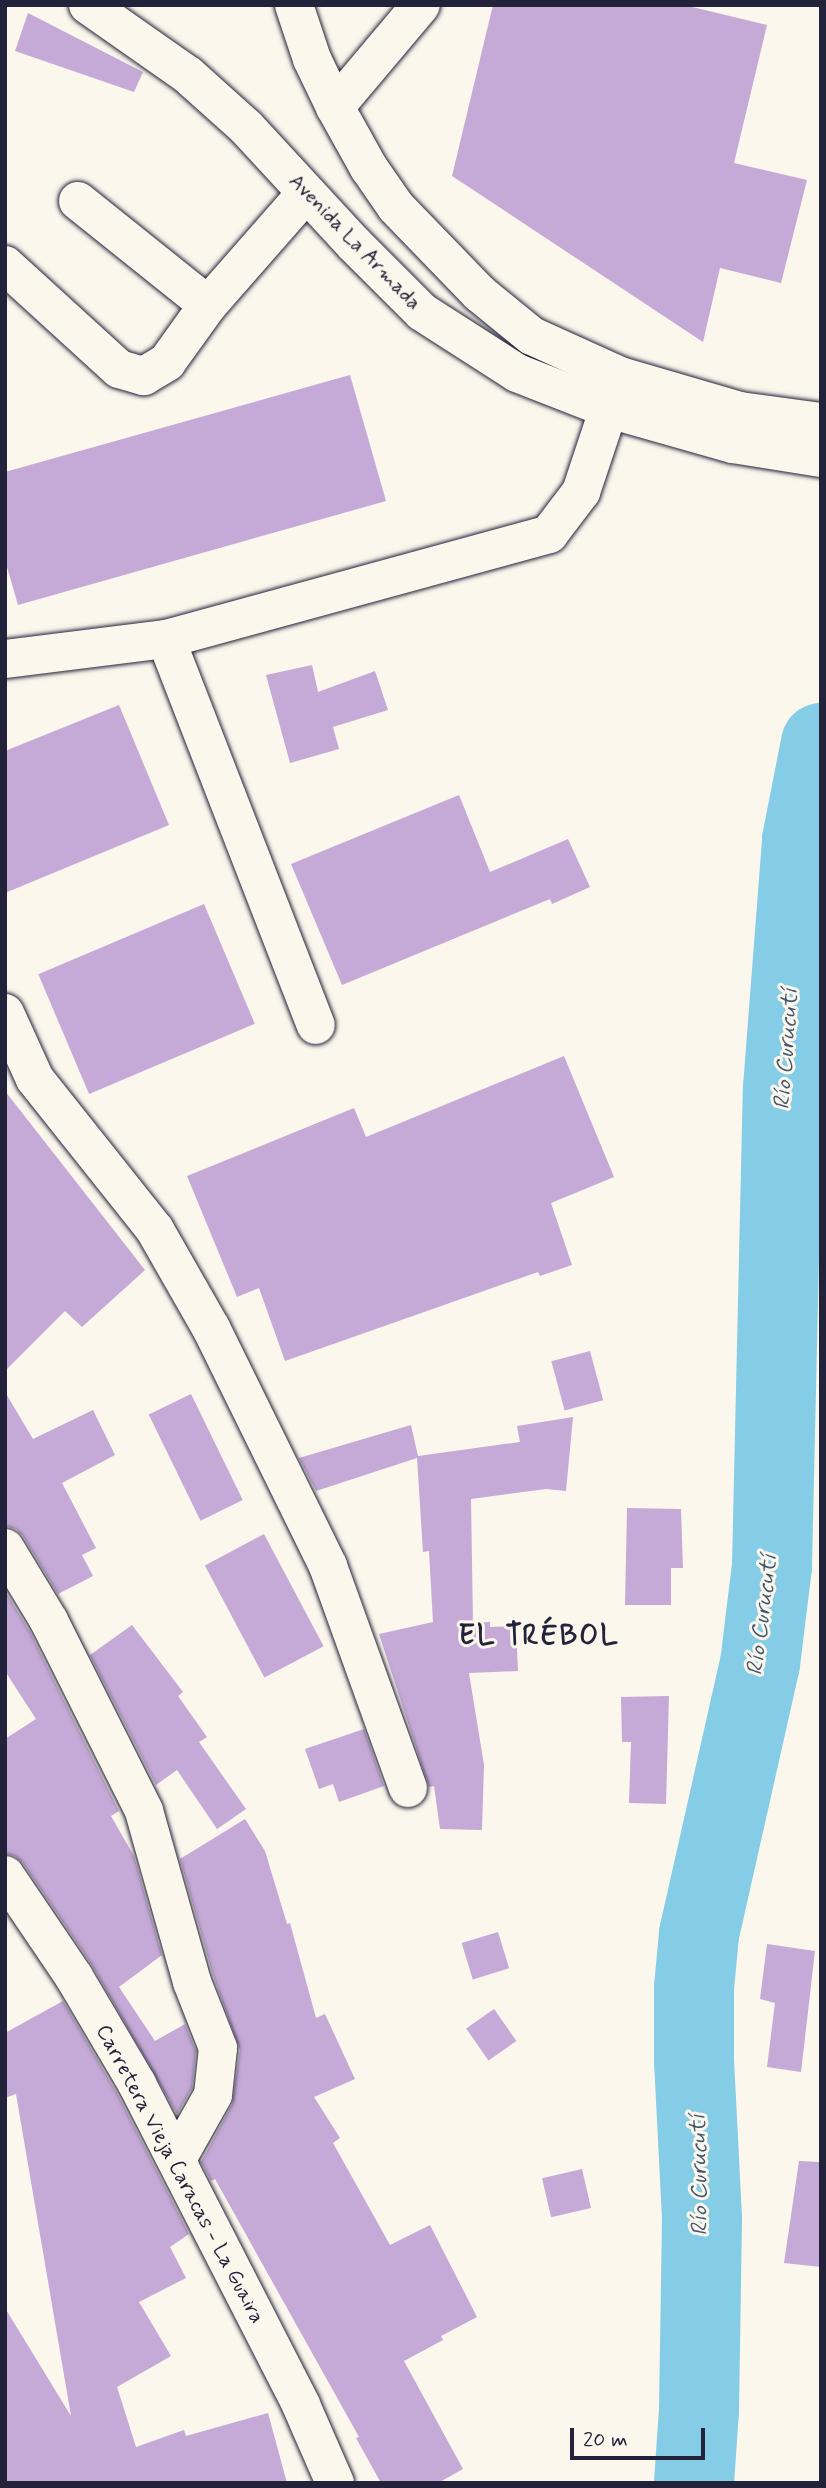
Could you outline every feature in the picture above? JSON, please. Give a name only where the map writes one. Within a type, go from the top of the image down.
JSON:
[{"type":"street","name":"Avenida La Armada","points":[[88,5],[188,75],[246,127],[422,312],[517,373],[614,393],[736,427],[821,458]]},
{"type":"street","name":"Avenida La Armada","points":[[293,5],[312,59],[335,107],[369,169],[396,207],[479,293],[532,336],[614,393]]},
{"type":"street","points":[[335,107],[421,5]]},
{"type":"street","points":[[5,265],[119,369],[144,376],[167,362],[208,305],[306,193]]},
{"type":"street","points":[[78,201],[208,305]]},
{"type":"street","points":[[5,659],[166,639],[549,534],[581,492],[614,393]]},
{"type":"street","name":"Avenida La Armada","points":[[736,427],[821,422]]},
{"type":"street","points":[[166,639],[316,1025]]},
{"type":"street","points":[[5,1013],[35,1079],[155,1230],[211,1328],[328,1566],[408,1788]]},
{"type":"street","points":[[5,1548],[49,1621],[144,1811],[192,1982],[218,2048],[214,2095],[178,2157],[180,2167]]},
{"type":"street","name":"Carretera Vieja Caracas - La Guaira","points":[[5,1875],[74,1978],[137,2084],[301,2405],[335,2483]]},
{"type":"building","points":[[493,5],[684,5],[767,25],[734,163],[807,180],[781,283],[720,268],[703,342],[452,176]]},
{"type":"building","points":[[28,13],[143,72],[134,92],[15,51]]},
{"type":"building","points":[[350,375],[386,501],[18,605],[5,560],[5,472]]},
{"type":"building","points":[[312,665],[318,692],[375,671],[388,710],[333,727],[339,749],[290,763],[266,675]]},
{"type":"building","points":[[119,705],[169,825],[5,893],[5,751]]},
{"type":"building","points":[[459,795],[490,872],[568,839],[590,887],[552,904],[550,899],[342,985],[291,864]]},
{"type":"building","points":[[204,904],[255,1024],[89,1094],[38,974]]},
{"type":"building","points":[[564,1056],[614,1177],[551,1203],[572,1265],[540,1276],[538,1272],[285,1361],[259,1288],[237,1297],[187,1176],[354,1108],[366,1137]]},
{"type":"building","points":[[5,1091],[145,1270],[82,1327],[65,1311],[5,1371]]},
{"type":"building","points":[[590,1351],[603,1400],[565,1411],[551,1361]]},
{"type":"building","points":[[5,1392],[33,1439],[93,1410],[115,1455],[62,1483],[96,1548],[82,1555],[93,1576],[58,1594],[23,1536],[16,1529],[5,1526]]},
{"type":"building","points":[[191,1394],[243,1500],[200,1521],[149,1415]]},
{"type":"building","points":[[573,1417],[566,1491],[546,1489],[471,1499],[473,1623],[490,1622],[490,1627],[516,1626],[518,1671],[469,1673],[484,1765],[482,1830],[440,1829],[434,1786],[429,1787],[379,1634],[433,1622],[429,1551],[423,1552],[417,1458],[316,1491],[299,1458],[411,1425],[418,1456],[520,1442],[517,1426]]},
{"type":"building","points":[[627,1508],[681,1509],[683,1568],[671,1568],[671,1605],[625,1605]]},
{"type":"building","points":[[264,1534],[324,1646],[264,1678],[205,1565]]},
{"type":"building","points":[[5,1591],[30,1632],[119,1811],[111,1816],[134,1856],[162,1955],[119,1987],[155,2041],[185,2024],[196,2051],[192,2088],[177,2114],[92,1965],[23,1863],[15,1856],[5,1853],[5,1739],[36,1719],[5,1671]]},
{"type":"building","points":[[132,1625],[183,1692],[178,1696],[207,1737],[199,1742],[246,1809],[217,1829],[177,1770],[156,1785],[90,1655]]},
{"type":"building","points":[[669,1696],[666,1804],[629,1803],[631,1742],[622,1742],[621,1697]]},
{"type":"building","points":[[364,1729],[384,1786],[339,1802],[333,1784],[319,1789],[305,1749]]},
{"type":"building","points":[[245,1819],[265,1851],[287,1924],[290,1923],[316,2018],[325,2014],[355,2079],[314,2097],[340,2138],[333,2143],[390,2245],[430,2225],[477,2317],[441,2336],[443,2340],[404,2361],[463,2469],[438,2483],[381,2483],[356,2438],[359,2437],[215,2179],[211,2181],[201,2162],[232,2105],[240,2050],[213,1975],[180,1859]]},
{"type":"building","points":[[498,1932],[509,1968],[473,1979],[462,1943]]},
{"type":"building","points":[[767,1944],[815,1951],[801,2072],[767,2067],[775,2003],[760,1999]]},
{"type":"building","points":[[63,2001],[118,2095],[189,2234],[170,2247],[186,2278],[139,2302],[171,2356],[117,2387],[136,2447],[184,2430],[186,2436],[268,2413],[287,2483],[5,2483],[5,2308],[71,2416],[16,2094],[5,2098],[5,2033]]},
{"type":"building","points":[[494,2009],[516,2041],[489,2060],[466,2029]]},
{"type":"building","points":[[799,2161],[821,2162],[821,2267],[784,2263]]},
{"type":"building","points":[[582,2169],[591,2208],[551,2217],[542,2178]]},
{"type":"waterway","name":"Río Curucutí","points":[[694,2483],[699,2410],[702,2218],[694,2061],[694,1988],[699,1934],[760,1664],[772,1566],[783,1088],[802,840],[821,743]]},
{"type":"district","name":"EL TRÉBOL","points":[[539,1637]]}]
